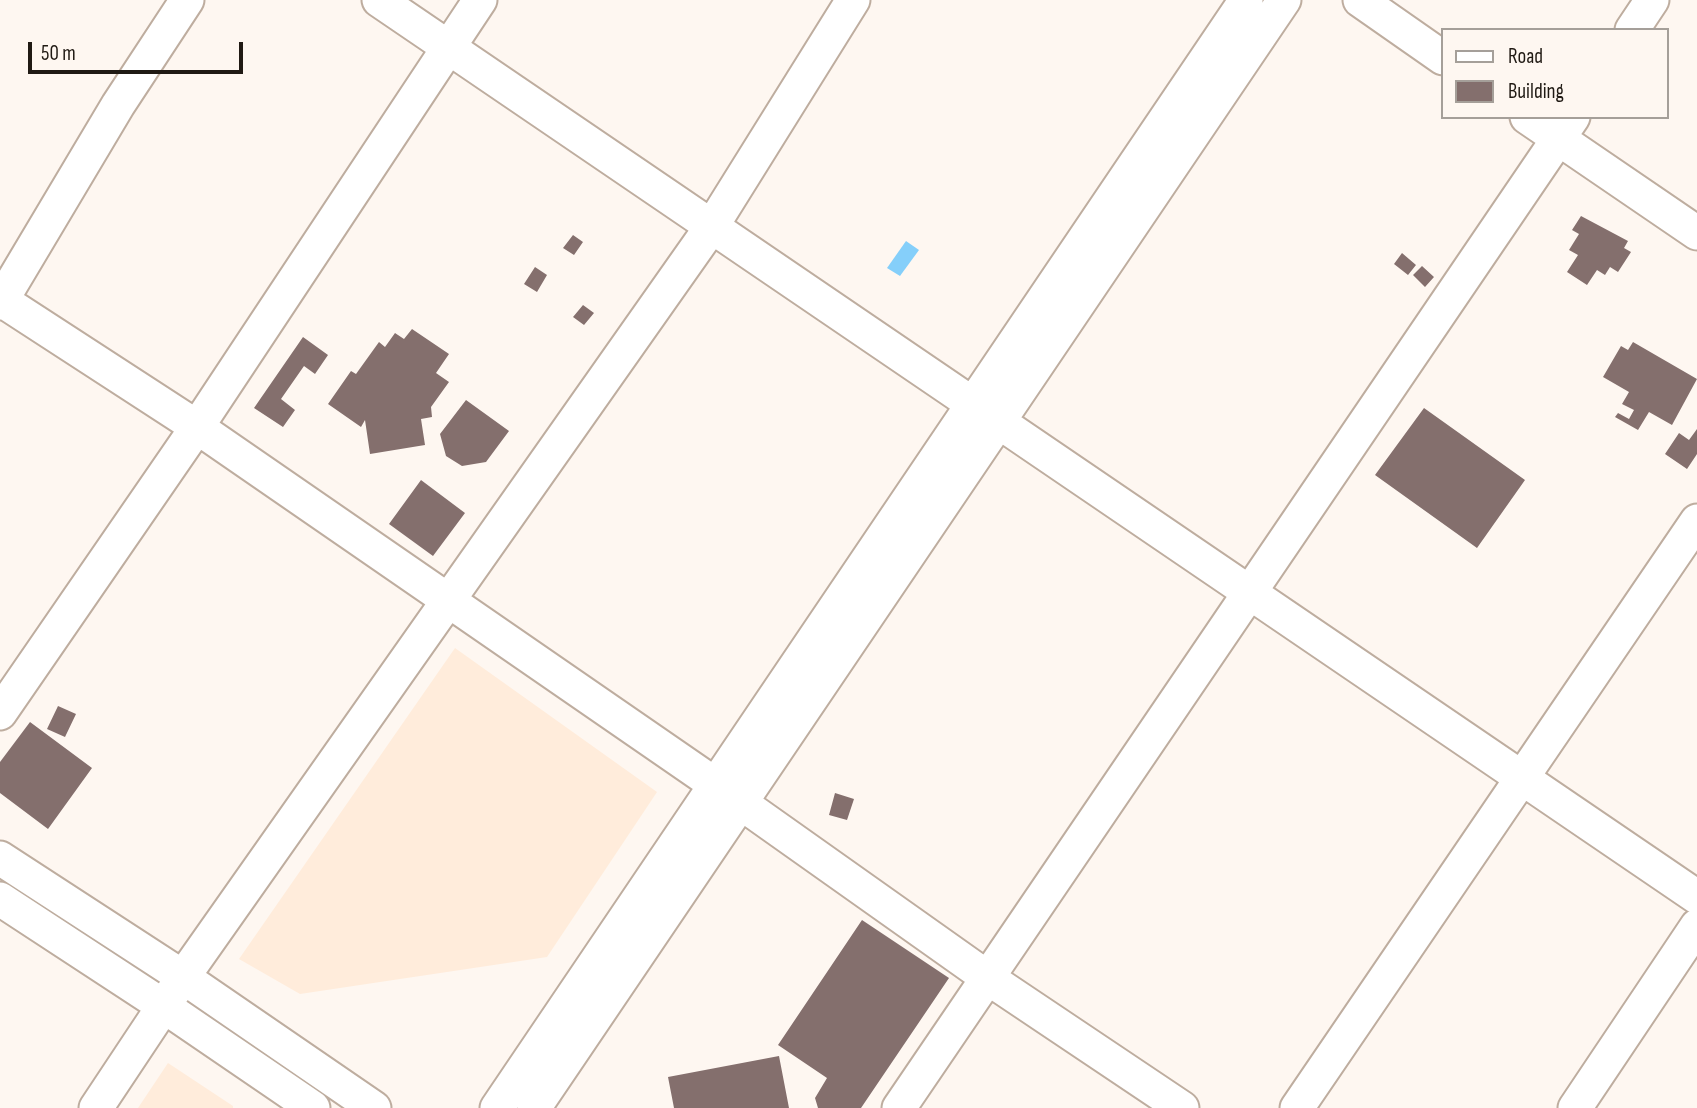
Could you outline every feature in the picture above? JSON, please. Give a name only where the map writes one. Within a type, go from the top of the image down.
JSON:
[{"type":"street","points":[[187,0],[118,106],[1,301],[197,427],[728,794],[988,978],[1182,1108]]},
{"type":"street","points":[[379,0],[1697,897]]},
{"type":"street","points":[[0,713],[197,427],[480,0]]},
{"type":"street","points":[[96,1108],[184,978],[712,226],[853,0]]},
{"type":"street","points":[[534,1108],[728,794],[986,412],[1246,0]]},
{"type":"street","points":[[986,412],[1284,0]]},
{"type":"street","points":[[1360,0],[1442,57]]},
{"type":"street","points":[[1633,28],[1652,0]]},
{"type":"street","points":[[1534,119],[1565,128],[1697,233]]},
{"type":"street","points":[[899,1108],[1565,128]]},
{"type":"street","points":[[1297,1108],[1697,521]]},
{"type":"street","points":[[496,1108],[728,794]]},
{"type":"street","points":[[0,858],[184,978],[374,1108]]},
{"type":"street","points":[[0,899],[313,1108]]},
{"type":"street","points":[[1575,1108],[1697,926]]},
{"type":"shaded area","points":[[455,648],[657,792],[547,957],[300,994],[239,959]]},
{"type":"shaded area","points":[[168,1063],[233,1106],[233,1108],[138,1108]]},
{"type":"water","points":[[906,241],[919,250],[900,276],[887,268]]},
{"type":"building","points":[[1581,216],[1628,241],[1624,248],[1631,252],[1618,272],[1610,267],[1605,275],[1597,270],[1587,285],[1567,272],[1578,255],[1569,250],[1579,234],[1572,230]]},
{"type":"building","points":[[573,235],[583,242],[574,255],[563,248]]},
{"type":"building","points":[[1402,253],[1416,265],[1408,275],[1394,264]]},
{"type":"building","points":[[1422,266],[1434,277],[1425,287],[1413,275]]},
{"type":"building","points":[[535,267],[547,275],[537,292],[524,284]]},
{"type":"building","points":[[583,305],[594,313],[584,325],[573,317]]},
{"type":"building","points":[[412,329],[449,354],[436,373],[449,382],[431,407],[432,417],[421,419],[425,445],[370,454],[365,420],[361,427],[328,404],[351,371],[356,374],[379,342],[385,347],[395,333],[404,339]]},
{"type":"building","points":[[303,337],[328,355],[315,374],[304,366],[281,399],[295,410],[283,427],[254,408]]},
{"type":"building","points":[[1633,342],[1697,379],[1672,425],[1649,412],[1638,430],[1615,417],[1618,413],[1629,419],[1634,410],[1622,404],[1629,392],[1603,377],[1621,346],[1628,350]]},
{"type":"building","points":[[466,400],[509,431],[486,462],[462,466],[446,456],[440,434]]},
{"type":"building","points":[[1424,408],[1525,480],[1477,548],[1375,475]]},
{"type":"building","points":[[1697,429],[1697,454],[1687,469],[1665,454],[1679,433],[1689,440]]},
{"type":"building","points":[[421,480],[465,513],[433,556],[389,524]]},
{"type":"building","points":[[58,706],[76,714],[65,737],[47,729]]},
{"type":"building","points":[[30,722],[92,768],[48,829],[0,793],[0,762]]},
{"type":"building","points":[[835,793],[854,799],[847,820],[829,815]]},
{"type":"building","points":[[862,920],[949,978],[861,1108],[818,1108],[815,1098],[827,1078],[778,1045]]},
{"type":"building","points":[[779,1056],[789,1108],[674,1108],[668,1077]]}]
